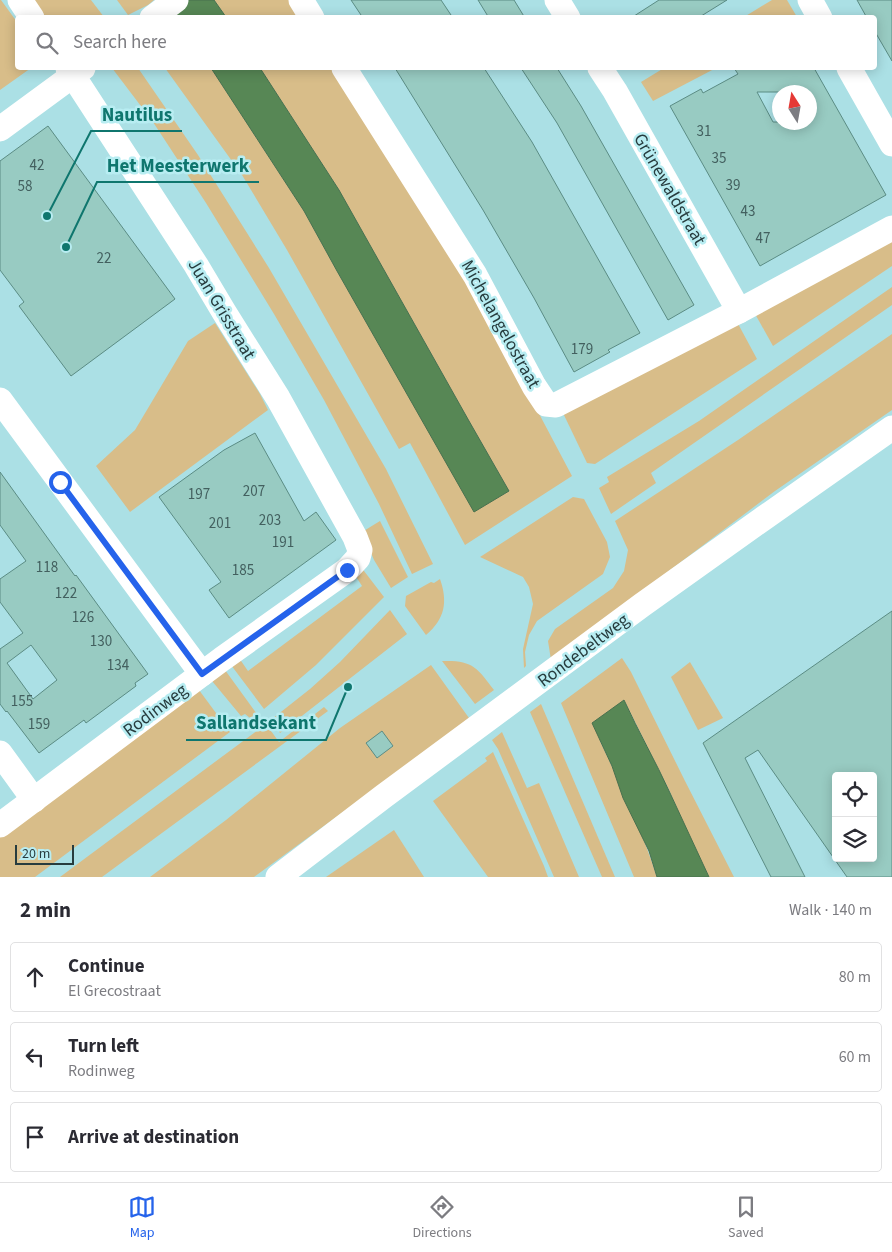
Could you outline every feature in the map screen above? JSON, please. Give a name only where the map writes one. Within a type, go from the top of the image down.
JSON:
[{"type":"street","points":[[20,0],[30,15]]},
{"type":"street","points":[[156,15],[176,0]]},
{"type":"street","points":[[301,0],[310,15]]},
{"type":"street","points":[[557,0],[566,15]]},
{"type":"street","points":[[810,0],[818,15]]},
{"type":"street","points":[[0,129],[75,70]]},
{"type":"street","name":"Juan Grisstraat","points":[[75,70],[278,398],[355,537],[360,550],[358,558]]},
{"type":"street","name":"Michelangelostraat","points":[[345,70],[475,275],[534,386],[546,404],[556,405],[739,311],[892,228]]},
{"type":"street","name":"Grünewaldstraat","points":[[601,70],[739,311]]},
{"type":"street","points":[[850,70],[892,144]]},
{"type":"street","points":[[0,400],[202,674]]},
{"type":"street","name":"Rondebeltweg","points":[[278,877],[391,790],[650,600],[892,428]]},
{"type":"street","name":"Rodinweg","points":[[0,825],[202,674],[347,570],[358,558]]},
{"type":"street","points":[[0,753],[34,800]]},
{"type":"shaded area","points":[[1,0],[15,19],[15,70],[28,70],[0,90]]},
{"type":"shaded area","points":[[29,0],[91,0],[102,15],[40,15]]},
{"type":"shaded area","points":[[117,0],[154,0],[128,15]]},
{"type":"shaded area","points":[[164,0],[214,0],[225,15],[175,15]]},
{"type":"shaded area","points":[[214,0],[291,0],[302,15],[225,15]]},
{"type":"shaded area","points":[[772,0],[787,0],[796,15],[747,15]]},
{"type":"shaded area","points":[[114,70],[139,70],[198,155],[269,268],[386,469],[433,564],[412,574],[379,504],[324,400],[206,203],[153,122]]},
{"type":"shaded area","points":[[166,70],[212,70],[304,211],[474,511],[509,491],[339,190],[261,70],[336,70],[463,270],[572,476],[465,545],[410,443],[399,449],[287,250],[242,175]]},
{"type":"shaded area","points":[[212,70],[261,70],[339,190],[509,491],[474,512],[304,211]]},
{"type":"shaded area","points":[[661,70],[712,70],[653,101],[641,82]]},
{"type":"shaded area","points":[[892,236],[892,266],[773,346],[754,312]]},
{"type":"shaded area","points":[[892,287],[892,305],[651,473],[656,483],[611,514],[599,488],[609,482],[607,477],[699,421]]},
{"type":"shaded area","points":[[736,320],[757,359],[595,464],[587,463],[563,413]]},
{"type":"shaded area","points":[[215,323],[268,410],[130,512],[96,466],[135,430],[188,341]]},
{"type":"shaded area","points":[[892,334],[892,410],[775,491],[551,660],[548,641],[555,629],[613,588],[624,571],[628,550],[615,521],[738,440]]},
{"type":"shaded area","points":[[573,497],[584,499],[607,542],[610,557],[603,574],[537,621],[529,635],[525,652],[526,666],[524,668],[523,649],[533,604],[529,587],[523,577],[480,557]]},
{"type":"shaded area","points":[[380,521],[408,577],[391,588],[374,560],[362,532]]},
{"type":"shaded area","points":[[361,567],[384,597],[316,665],[264,709],[231,665],[239,658],[248,671],[362,586],[353,572]]},
{"type":"shaded area","points":[[440,579],[444,595],[443,610],[437,623],[426,635],[405,606],[406,596]]},
{"type":"shaded area","points":[[390,610],[407,634],[280,733],[272,719],[340,662]]},
{"type":"shaded area","points":[[622,658],[631,672],[734,877],[709,877],[670,792],[624,700],[600,741],[631,808],[657,877],[634,877],[561,703]]},
{"type":"shaded area","points":[[442,661],[460,662],[473,666],[494,690],[475,704]]},
{"type":"shaded area","points":[[690,662],[723,718],[698,730],[671,677]]},
{"type":"shaded area","points":[[431,665],[469,718],[450,734],[254,877],[150,877],[226,820],[340,728]]},
{"type":"shaded area","points":[[225,670],[257,714],[250,718],[245,714],[241,716],[212,681]]},
{"type":"shaded area","points":[[199,690],[230,732],[35,877],[0,877],[0,835]]},
{"type":"shaded area","points":[[624,700],[665,781],[709,877],[657,877],[649,851],[623,798],[612,766],[592,723]]},
{"type":"shaded area","points":[[541,704],[615,877],[602,877],[530,712]]},
{"type":"shaded area","points":[[324,707],[328,711],[102,877],[60,877],[266,724],[279,742]]},
{"type":"shaded area","points":[[502,732],[527,788],[539,783],[579,877],[554,877],[498,749],[492,740]]},
{"type":"shaded area","points":[[493,752],[548,877],[488,877],[433,801],[487,761],[485,758]]},
{"type":"shaded area","points":[[394,830],[424,877],[326,877]]},
{"type":"building","points":[[351,0],[441,0],[451,15],[361,15]]},
{"type":"building","points":[[478,0],[514,0],[523,15],[487,15]]},
{"type":"building","points":[[659,0],[727,0],[703,15],[636,15]]},
{"type":"building","points":[[857,0],[892,0],[892,61],[877,35],[877,15],[865,15]]},
{"type":"building","points":[[396,70],[485,70],[532,142],[640,333],[608,350],[610,352],[574,372],[483,210]]},
{"type":"building","points":[[522,70],[558,70],[581,106],[694,305],[668,320],[557,123]]},
{"type":"building","points":[[735,70],[815,70],[886,195],[760,266],[670,106],[701,89],[703,93],[738,74]]},
{"type":"building","points":[[48,126],[175,299],[71,376],[19,306],[24,302],[0,270],[0,161]]},
{"type":"building","points":[[255,433],[304,521],[316,512],[336,540],[229,618],[209,590],[221,582],[159,497],[224,450]]},
{"type":"building","points":[[0,472],[148,674],[135,683],[136,686],[86,723],[84,720],[39,753],[0,704],[0,649],[23,633],[0,602],[0,579],[26,561],[0,525]],"holes":[[[31,645],[57,680],[33,699],[7,663]]]},
{"type":"building","points":[[892,611],[892,877],[847,877],[836,862],[877,862],[877,772],[832,772],[832,856],[758,750],[745,758],[805,877],[771,877],[703,743]]},
{"type":"building","points":[[382,731],[393,746],[377,758],[366,743]]},
{"type":"place","name":"Nautilus","points":[[47,216]]},
{"type":"place","name":"Het Meesterwerk","points":[[66,247]]},
{"type":"place","name":"Sallandsekant","points":[[348,687]]},
{"type":"route","points":[[60,482],[202,674],[347,570]]}]
